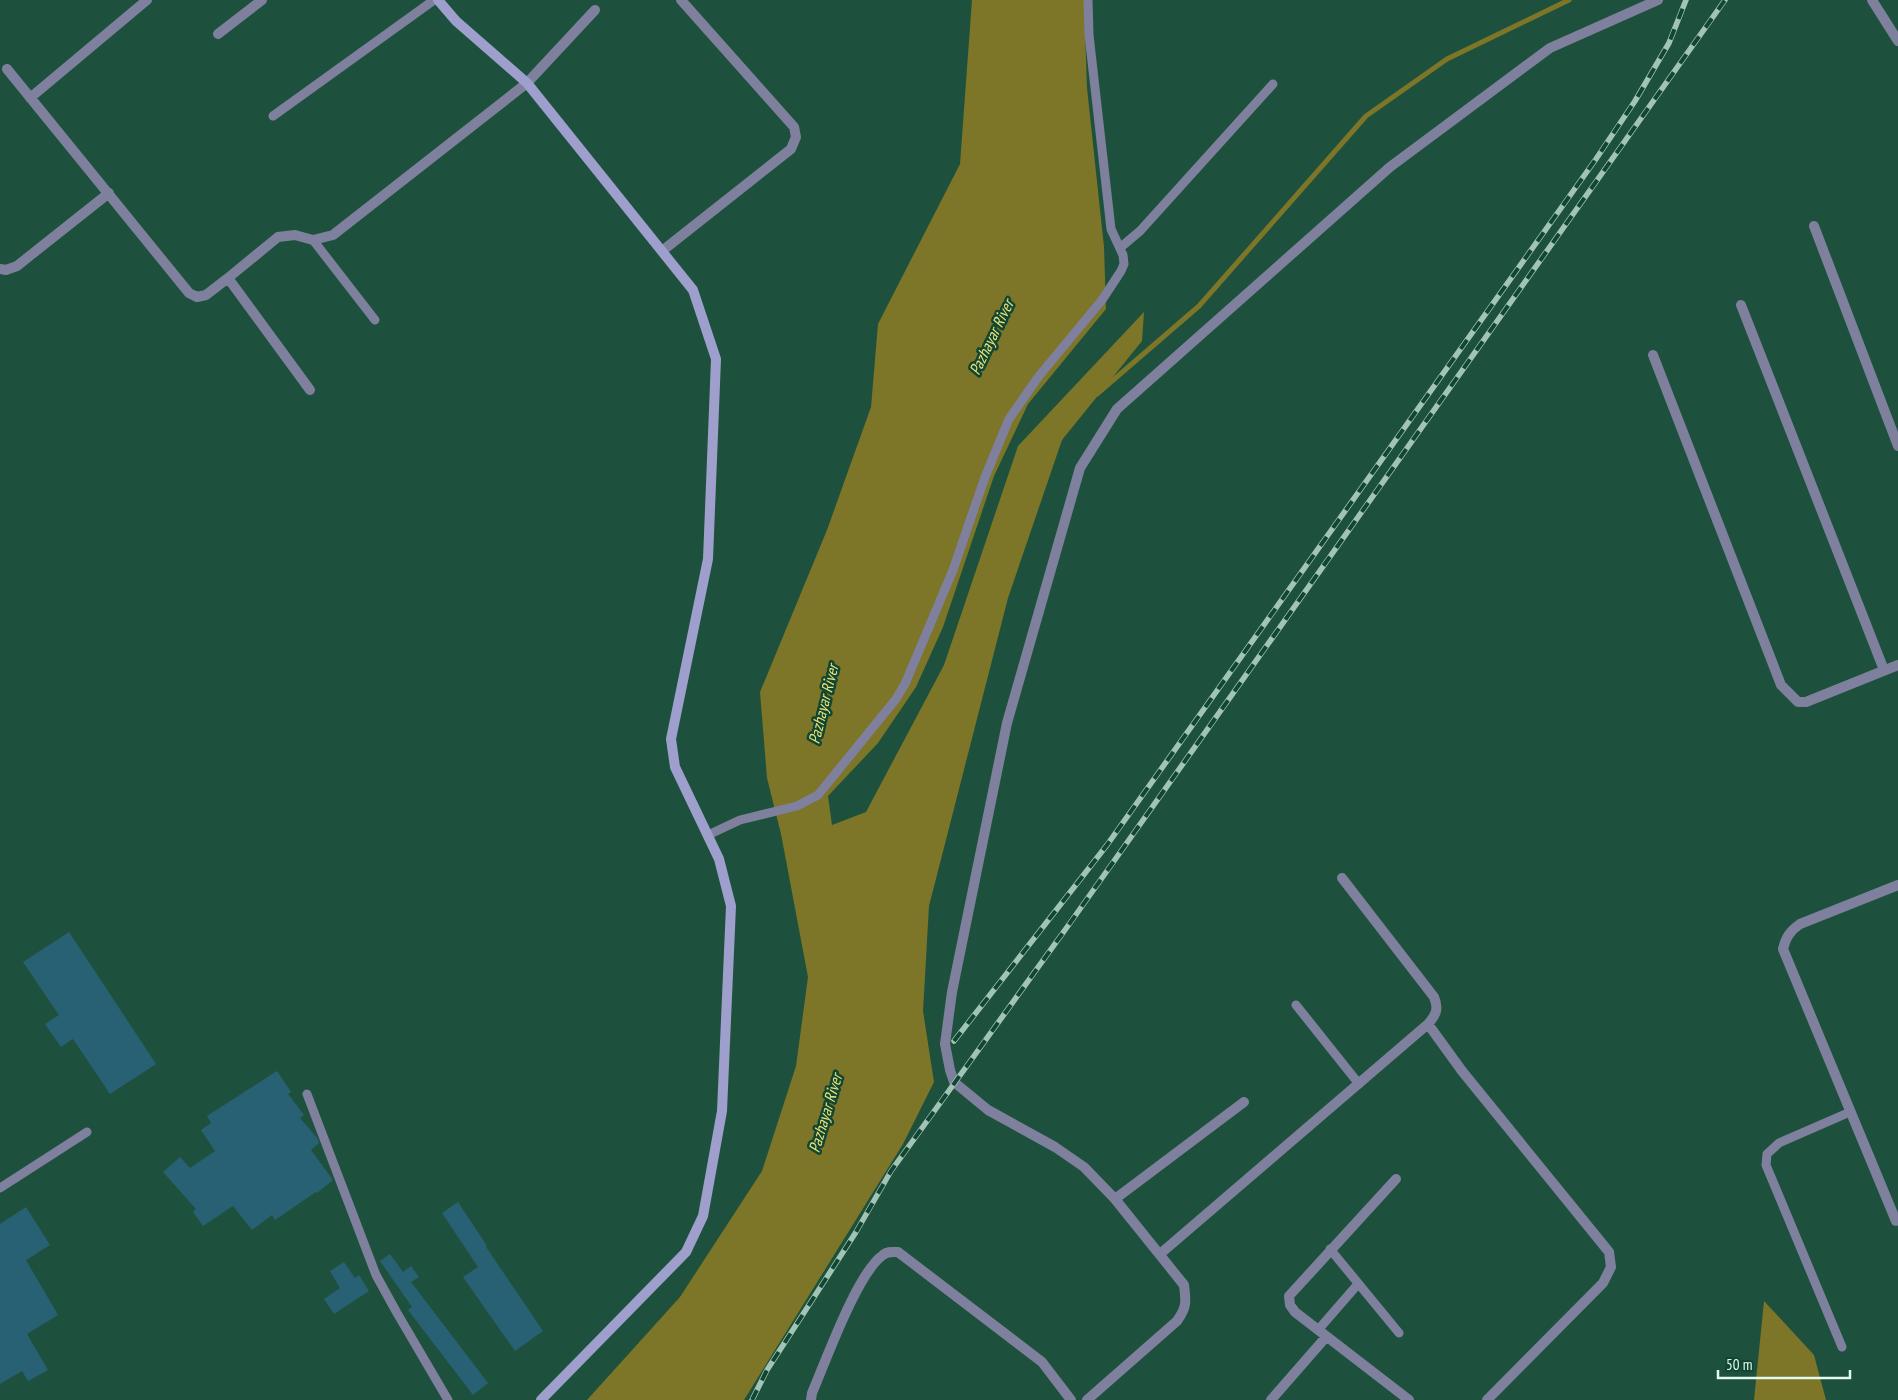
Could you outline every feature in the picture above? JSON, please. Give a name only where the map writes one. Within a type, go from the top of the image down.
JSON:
[{"type":"street","points":[[30,98],[147,0]]},
{"type":"street","points":[[218,34],[262,0]]},
{"type":"street","points":[[438,0],[456,21],[526,83],[693,290],[716,360],[708,559],[671,739],[675,767],[719,859],[731,906],[722,1111],[704,1216],[686,1252],[541,1400]]},
{"type":"street","points":[[662,252],[791,149],[796,137],[794,127],[681,0]]},
{"type":"street","points":[[1087,1400],[1177,1321],[1184,1310],[1186,1302],[1184,1285],[1115,1199],[1084,1167],[1055,1147],[988,1110],[954,1082],[945,1044],[952,992],[1008,723],[1080,468],[1116,409],[1390,167],[1550,48],[1658,0]]},
{"type":"street","points":[[1872,0],[1898,41]]},
{"type":"street","points":[[7,69],[189,293],[197,298],[206,295],[278,237],[295,235],[313,240],[333,234],[526,83],[595,10]]},
{"type":"street","points":[[0,269],[6,270],[17,266],[109,193]]},
{"type":"street","points":[[1814,226],[1898,446]]},
{"type":"street","points":[[228,278],[310,390]]},
{"type":"street","points":[[1741,305],[1884,670]]},
{"type":"street","points":[[1652,355],[1781,685],[1798,702],[1806,702],[1898,665]]},
{"type":"street","points":[[1160,1254],[1359,1084],[1435,1016],[1438,1007],[1434,997],[1342,878]]},
{"type":"street","points":[[1896,1221],[1783,949],[1785,939],[1790,931],[1800,924],[1898,885]]},
{"type":"street","points":[[1428,1024],[1462,1071],[1610,1252],[1612,1267],[1603,1283],[1492,1398]]},
{"type":"street","points":[[1115,1199],[1244,1102]]},
{"type":"street","points":[[1396,1178],[1289,1296],[1290,1305],[1295,1312],[1408,1400]]},
{"type":"street","points":[[811,1400],[812,1393],[856,1292],[871,1267],[882,1255],[898,1252],[1042,1362],[1071,1400]]},
{"type":"street","points":[[1271,1400],[1322,1334]]},
{"type":"lane","points":[[273,116],[434,0]]},
{"type":"lane","points":[[708,835],[740,820],[798,806],[818,796],[896,699],[906,684],[953,570],[985,477],[1009,419],[1040,376],[1102,300],[1124,264],[1121,247],[1111,229],[1088,35],[1088,0]]},
{"type":"lane","points":[[1121,247],[1140,231],[1273,84]]},
{"type":"lane","points":[[313,240],[375,320]]},
{"type":"lane","points":[[1296,1005],[1359,1084]]},
{"type":"lane","points":[[307,1094],[376,1274],[448,1400]]},
{"type":"lane","points":[[1842,1347],[1766,1165],[1767,1154],[1779,1143],[1850,1112]]},
{"type":"lane","points":[[0,1188],[86,1132]]},
{"type":"lane","points":[[1330,1249],[1398,1333]]},
{"type":"lane","points":[[1322,1334],[1358,1284]]},
{"type":"water","name":"Pazhayar River","points":[[972,0],[1084,0],[1087,88],[1104,247],[1106,309],[1028,404],[994,476],[943,627],[916,687],[878,743],[828,796],[832,825],[866,812],[944,665],[1018,446],[1144,312],[1142,341],[1062,440],[1008,598],[929,906],[923,1011],[934,1082],[903,1144],[744,1400],[587,1400],[680,1297],[762,1171],[796,1066],[808,977],[781,834],[767,778],[760,692],[827,530],[871,407],[878,324],[960,164]]},
{"type":"water","points":[[1764,1301],[1814,1355],[1826,1400],[1754,1400]]},
{"type":"building","points":[[69,932],[156,1064],[110,1094],[73,1039],[61,1047],[45,1024],[59,1015],[23,962]]},
{"type":"building","points":[[277,1071],[291,1092],[288,1094],[304,1115],[300,1118],[318,1139],[319,1143],[311,1150],[333,1180],[317,1193],[275,1220],[272,1215],[252,1230],[233,1206],[203,1226],[193,1212],[196,1209],[163,1172],[180,1157],[190,1168],[215,1151],[201,1130],[211,1123],[207,1116]]},
{"type":"building","points":[[458,1202],[543,1331],[515,1351],[463,1277],[478,1267],[442,1213]]},
{"type":"building","points":[[26,1207],[50,1245],[26,1260],[58,1315],[27,1334],[48,1370],[28,1381],[22,1371],[0,1384],[0,1224]]},
{"type":"building","points":[[390,1254],[403,1272],[411,1266],[419,1277],[411,1282],[488,1383],[473,1395],[408,1310],[412,1307],[380,1261]]},
{"type":"building","points":[[344,1262],[355,1278],[359,1275],[369,1291],[334,1314],[324,1299],[340,1288],[330,1271]]},
{"type":"waterway","points":[[1097,394],[1199,306],[1366,116],[1447,59],[1569,0]]},
{"type":"railway","points":[[954,1041],[1107,845],[1596,159],[1635,101],[1669,43],[1686,0]]},
{"type":"railway","points":[[752,1400],[767,1370],[856,1232],[891,1171],[1070,923],[1725,0]]}]
